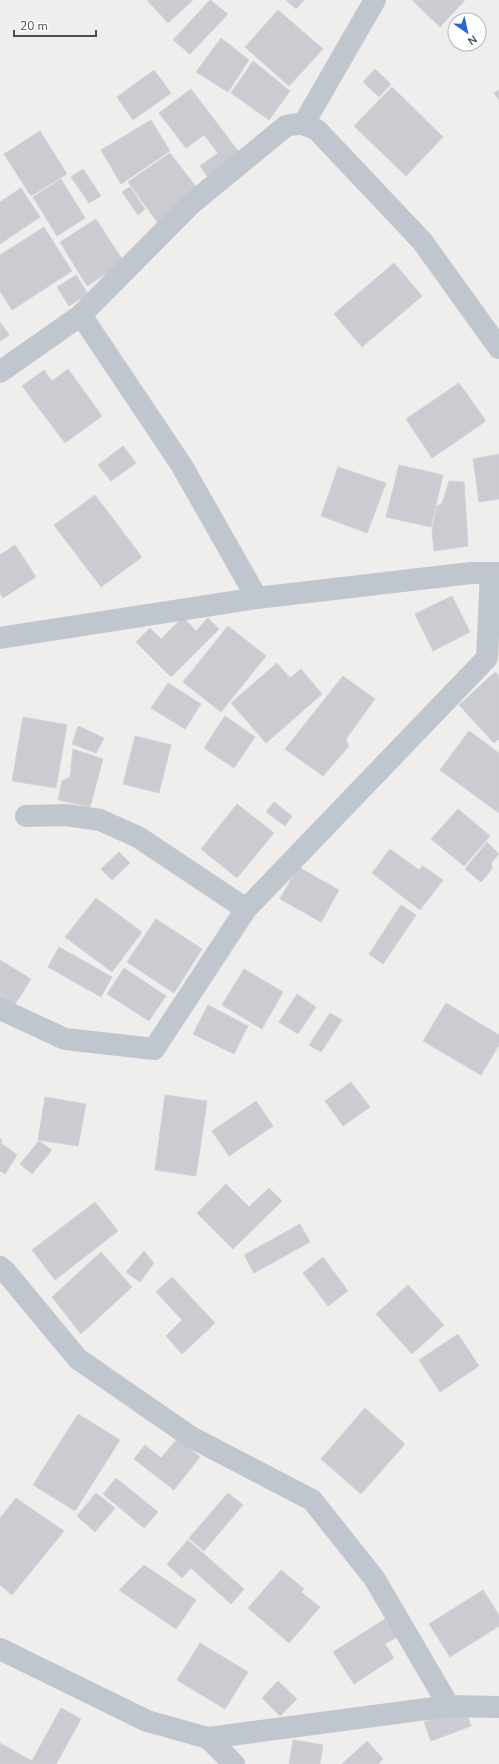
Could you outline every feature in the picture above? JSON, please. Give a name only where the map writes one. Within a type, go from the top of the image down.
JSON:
[{"type":"street","points":[[304,123],[374,0]]},
{"type":"street","points":[[0,372],[81,315],[191,204],[286,126],[294,123],[304,123],[317,130],[422,241],[499,348]]},
{"type":"street","points":[[81,315],[182,466],[257,598]]},
{"type":"street","points":[[0,638],[257,598],[465,574],[495,573],[493,659],[246,909],[154,1049],[66,1039],[0,1009]]},
{"type":"street","points":[[26,816],[66,815],[100,820],[138,836],[246,909]]},
{"type":"street","points":[[0,1267],[5,1271],[78,1359],[191,1437],[312,1500],[374,1578],[449,1706]]},
{"type":"street","points":[[0,1650],[147,1721],[208,1738],[449,1706],[499,1707]]},
{"type":"street","points":[[208,1738],[234,1764]]},
{"type":"building","points":[[147,0],[193,0],[168,23]]},
{"type":"building","points":[[210,0],[228,14],[190,54],[173,40]]},
{"type":"building","points":[[286,0],[304,0],[296,9]]},
{"type":"building","points":[[412,0],[465,0],[454,12],[447,12],[447,19],[440,27]]},
{"type":"building","points":[[278,10],[323,49],[289,86],[245,47]]},
{"type":"building","points":[[221,38],[249,60],[228,92],[196,72]]},
{"type":"building","points":[[253,61],[290,91],[269,120],[231,93]]},
{"type":"building","points":[[375,69],[391,84],[379,97],[363,82]]},
{"type":"building","points":[[154,70],[171,93],[133,120],[117,97]]},
{"type":"building","points":[[392,87],[443,137],[406,176],[354,126]]},
{"type":"building","points":[[191,89],[242,156],[210,180],[200,166],[218,153],[204,135],[186,148],[159,113]]},
{"type":"building","points":[[499,90],[499,100],[494,93]]},
{"type":"building","points":[[151,120],[170,151],[121,184],[101,150]]},
{"type":"building","points":[[40,131],[67,174],[31,196],[4,154]]},
{"type":"building","points":[[170,153],[200,192],[158,223],[128,182]]},
{"type":"building","points":[[83,169],[101,196],[89,203],[71,177]]},
{"type":"building","points":[[61,179],[85,218],[57,236],[33,197]]},
{"type":"building","points":[[130,187],[145,209],[138,215],[122,192]]},
{"type":"building","points":[[21,188],[40,217],[0,244],[0,202]]},
{"type":"building","points":[[96,219],[124,262],[87,286],[60,242]]},
{"type":"building","points":[[44,227],[72,271],[12,310],[0,291],[0,255]]},
{"type":"building","points":[[394,263],[422,296],[362,347],[334,314]]},
{"type":"building","points":[[76,275],[88,294],[69,306],[57,287]]},
{"type":"building","points":[[0,322],[9,335],[0,341]]},
{"type":"building","points":[[68,369],[102,416],[65,443],[22,386],[44,370],[52,381]]},
{"type":"building","points":[[459,383],[486,421],[432,458],[406,419]]},
{"type":"building","points":[[123,446],[136,463],[111,481],[98,465]]},
{"type":"building","points":[[499,454],[499,499],[479,502],[473,459]]},
{"type":"building","points":[[399,465],[443,475],[431,527],[386,517]]},
{"type":"building","points":[[338,467],[386,483],[367,533],[321,516]]},
{"type":"building","points":[[449,481],[464,482],[468,546],[434,551],[432,530],[437,506],[442,503]]},
{"type":"building","points":[[95,495],[142,557],[101,587],[54,525]]},
{"type":"building","points":[[15,545],[36,577],[3,598],[0,593],[0,555]]},
{"type":"building","points":[[452,596],[470,632],[433,651],[415,614]]},
{"type":"building","points":[[183,617],[196,631],[208,618],[219,629],[171,677],[136,642],[150,628],[161,639]]},
{"type":"building","points":[[228,626],[266,656],[221,712],[183,682]]},
{"type":"building","points":[[277,663],[290,678],[301,669],[322,694],[266,743],[231,703]]},
{"type":"building","points":[[495,672],[499,676],[499,739],[494,743],[459,705]]},
{"type":"building","points":[[343,676],[375,699],[346,739],[349,746],[323,776],[285,749]]},
{"type":"building","points":[[168,683],[201,704],[185,729],[151,708]]},
{"type":"building","points":[[225,716],[255,737],[234,768],[204,748]]},
{"type":"building","points":[[23,717],[67,725],[56,788],[12,781]]},
{"type":"building","points":[[78,726],[104,738],[96,753],[72,744]]},
{"type":"building","points":[[469,731],[499,753],[499,813],[440,770]]},
{"type":"building","points":[[135,736],[171,745],[159,793],[123,784]]},
{"type":"building","points":[[73,749],[103,759],[90,807],[58,800],[62,781],[70,777]]},
{"type":"building","points":[[274,802],[292,816],[285,826],[266,812]]},
{"type":"building","points":[[237,804],[274,833],[237,878],[201,849]]},
{"type":"building","points":[[458,809],[490,836],[464,866],[431,839]]},
{"type":"building","points":[[487,842],[499,854],[491,863],[492,869],[481,882],[465,869]]},
{"type":"building","points":[[390,849],[419,870],[423,866],[443,880],[420,910],[372,873]]},
{"type":"building","points":[[119,852],[130,863],[112,880],[101,869]]},
{"type":"building","points":[[298,867],[339,890],[321,922],[280,899]]},
{"type":"building","points":[[96,898],[142,932],[112,972],[65,937]]},
{"type":"building","points":[[401,905],[416,915],[383,964],[369,954]]},
{"type":"building","points":[[156,919],[202,949],[174,993],[127,962]]},
{"type":"building","points":[[59,947],[112,977],[101,997],[48,967]]},
{"type":"building","points":[[0,960],[31,979],[12,1009],[0,1003]]},
{"type":"building","points":[[124,968],[166,996],[149,1021],[107,994]]},
{"type":"building","points":[[244,969],[283,992],[262,1029],[222,1005]]},
{"type":"building","points":[[297,994],[316,1007],[298,1034],[279,1022]]},
{"type":"building","points":[[446,1003],[499,1035],[499,1045],[481,1075],[423,1041]]},
{"type":"building","points":[[208,1005],[248,1026],[234,1054],[193,1034]]},
{"type":"building","points":[[330,1013],[342,1020],[321,1052],[309,1045]]},
{"type":"building","points":[[351,1082],[370,1107],[343,1126],[325,1101]]},
{"type":"building","points":[[165,1095],[207,1101],[196,1176],[155,1170]]},
{"type":"building","points":[[45,1097],[86,1104],[78,1146],[38,1140]]},
{"type":"building","points":[[256,1101],[273,1126],[229,1156],[212,1131]]},
{"type":"building","points":[[0,1138],[2,1140],[1,1143],[17,1155],[5,1174],[0,1171]]},
{"type":"building","points":[[39,1141],[52,1150],[32,1174],[20,1164]]},
{"type":"building","points":[[226,1184],[249,1207],[269,1188],[282,1201],[233,1249],[197,1213]]},
{"type":"building","points":[[95,1202],[118,1231],[55,1280],[32,1250]]},
{"type":"building","points":[[300,1224],[310,1242],[254,1273],[244,1255]]},
{"type":"building","points":[[144,1251],[154,1263],[140,1282],[126,1272]]},
{"type":"building","points":[[101,1252],[132,1287],[81,1334],[52,1297]]},
{"type":"building","points":[[323,1257],[348,1291],[328,1306],[303,1273]]},
{"type":"building","points":[[172,1277],[215,1323],[182,1354],[166,1336],[182,1320],[156,1292]]},
{"type":"building","points":[[408,1285],[444,1325],[412,1354],[376,1314]]},
{"type":"building","points":[[458,1334],[479,1366],[440,1392],[419,1360]]},
{"type":"building","points":[[365,1408],[405,1444],[361,1494],[321,1459]]},
{"type":"building","points":[[78,1414],[120,1440],[75,1511],[33,1485]]},
{"type":"building","points":[[178,1438],[200,1457],[174,1490],[134,1459],[145,1445],[161,1458]]},
{"type":"building","points":[[116,1478],[158,1512],[144,1528],[103,1494]]},
{"type":"building","points":[[96,1493],[115,1508],[95,1532],[77,1516]]},
{"type":"building","points":[[228,1493],[243,1505],[204,1551],[189,1538]]},
{"type":"building","points":[[16,1498],[64,1531],[12,1595],[0,1585],[0,1518]]},
{"type":"building","points":[[188,1540],[244,1589],[231,1604],[191,1568],[182,1578],[167,1564]]},
{"type":"building","points":[[144,1565],[196,1600],[176,1629],[119,1590]]},
{"type":"building","points":[[281,1570],[304,1589],[301,1592],[320,1607],[289,1643],[248,1608]]},
{"type":"building","points":[[483,1590],[499,1615],[499,1626],[450,1657],[429,1624]]},
{"type":"building","points":[[385,1619],[397,1637],[385,1644],[394,1658],[354,1684],[333,1652]]},
{"type":"building","points":[[200,1643],[248,1672],[225,1709],[177,1680]]},
{"type":"building","points":[[278,1681],[297,1699],[280,1716],[262,1698]]},
{"type":"building","points":[[61,1708],[81,1719],[56,1764],[0,1764],[0,1743],[32,1761]]},
{"type":"building","points":[[465,1708],[471,1726],[431,1741],[424,1722]]},
{"type":"building","points":[[293,1740],[323,1745],[320,1764],[289,1764]]},
{"type":"building","points":[[367,1741],[383,1759],[378,1764],[342,1764]]}]
